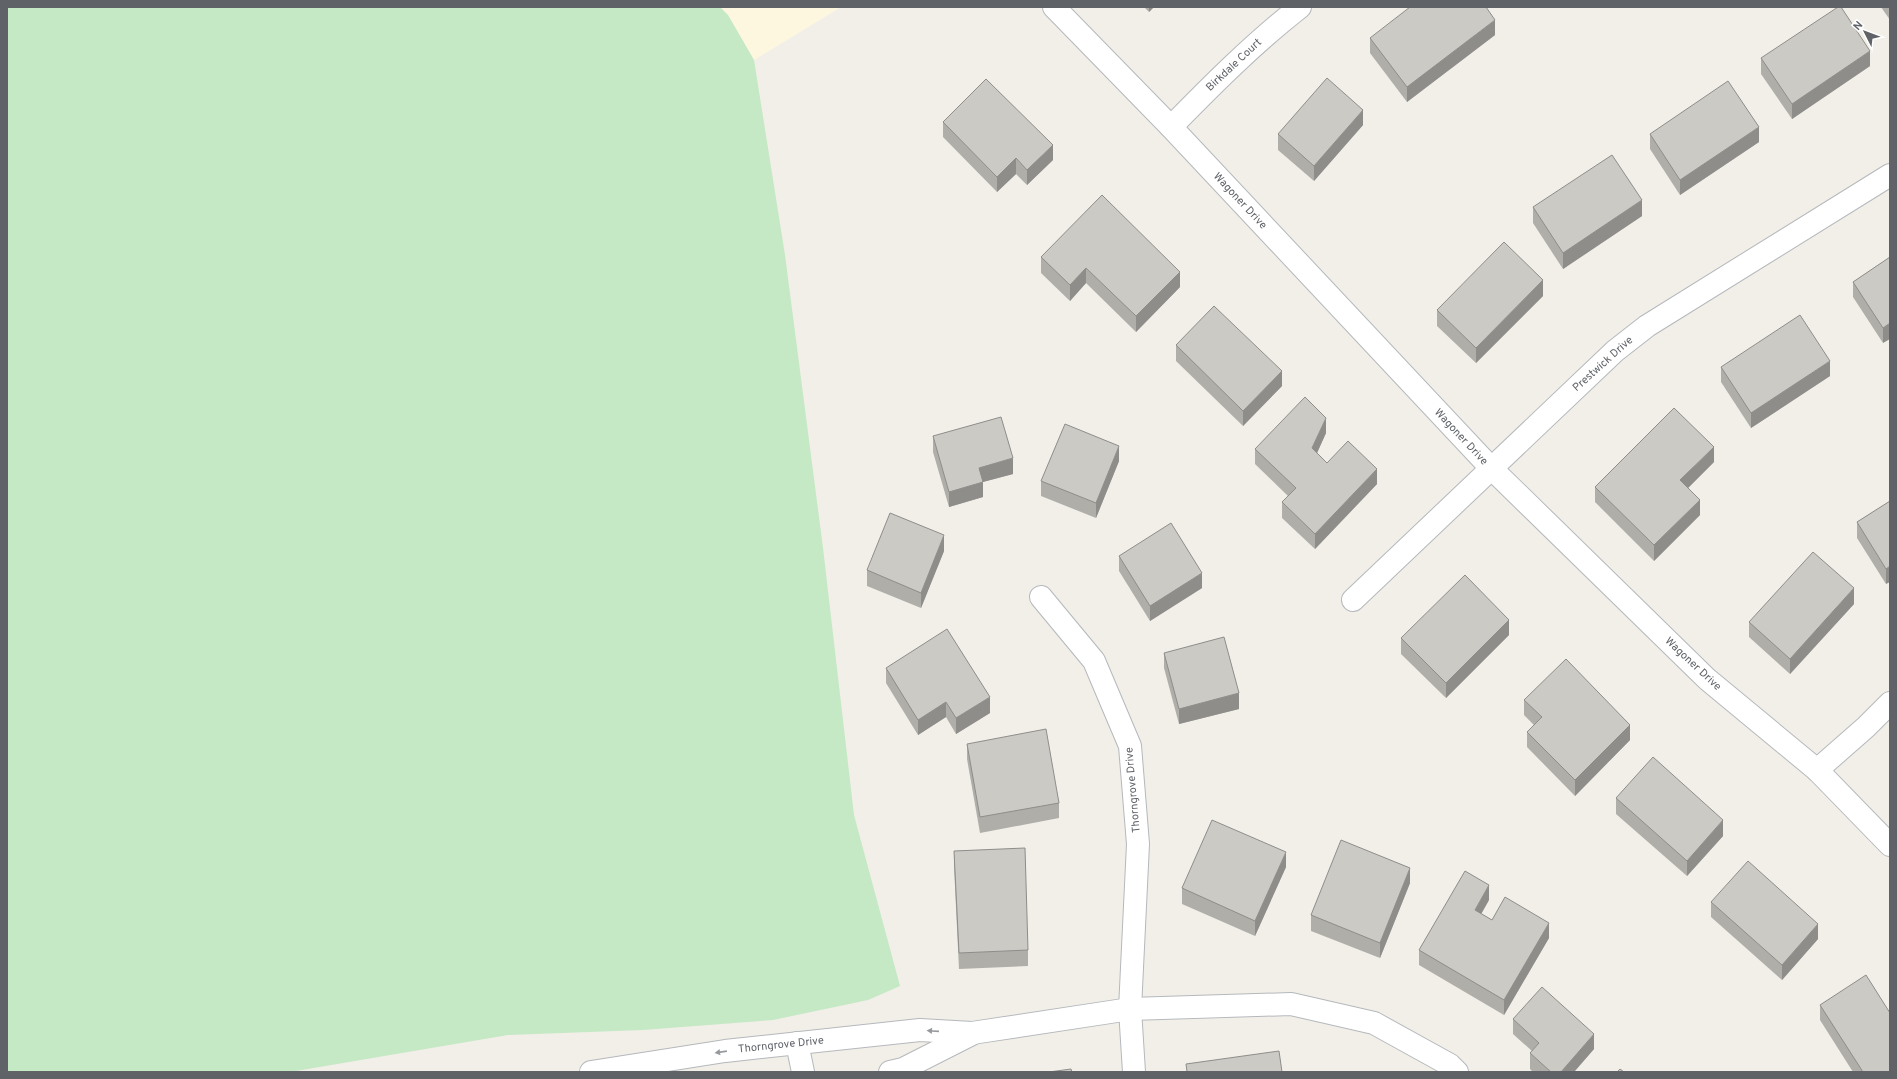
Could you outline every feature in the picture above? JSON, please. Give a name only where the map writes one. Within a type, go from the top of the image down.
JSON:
[{"type":"street","name":"Wagoner Drive","points":[[1054,7],[1171,127],[1491,468],[1707,679],[1817,770],[1890,845]]},
{"type":"street","name":"Birkdale Court","points":[[1171,127],[1216,81],[1276,26],[1300,7]]},
{"type":"street","name":"Prestwick Drive","points":[[1353,600],[1615,351],[1647,326],[1890,175]]},
{"type":"street","name":"Thorngrove Drive","points":[[1041,597],[1094,661],[1130,746],[1138,844],[1130,1009],[1134,1072]]},
{"type":"street","points":[[1817,770],[1890,703]]},
{"type":"street","name":"Thorngrove Drive","points":[[591,1072],[725,1051],[920,1030],[972,1033],[1130,1009],[1291,1004],[1374,1022],[1450,1065],[1457,1072]]},
{"type":"street","name":"Thorngrove Drive","points":[[890,1072],[903,1069],[972,1033]]},
{"type":"street","points":[[797,1043],[803,1072]]},
{"type":"shaded area","points":[[720,7],[841,7],[754,60],[728,15]]},
{"type":"green space","points":[[7,7],[720,7],[728,15],[754,60],[785,255],[823,548],[854,815],[900,986],[868,1000],[773,1020],[643,1030],[508,1035],[290,1072],[7,1072]]},
{"type":"building","points":[[1410,7],[1486,7],[1495,20],[1407,87],[1370,38]]},
{"type":"building","points":[[1838,7],[1841,7],[1870,51],[1792,104],[1761,58]]},
{"type":"building","points":[[1327,78],[1363,110],[1314,166],[1278,134]]},
{"type":"building","points":[[986,79],[1053,145],[1027,170],[1016,158],[997,177],[943,122]]},
{"type":"building","points":[[1728,81],[1759,127],[1680,180],[1650,134]]},
{"type":"building","points":[[1612,155],[1642,200],[1563,253],[1533,207]]},
{"type":"building","points":[[1102,195],[1180,272],[1136,316],[1086,268],[1070,285],[1041,257]]},
{"type":"building","points":[[1504,242],[1543,280],[1476,348],[1437,310]]},
{"type":"building","points":[[1890,257],[1890,323],[1883,328],[1853,282]]},
{"type":"building","points":[[1214,306],[1282,371],[1243,411],[1176,345]]},
{"type":"building","points":[[1800,315],[1830,361],[1751,413],[1721,367]]},
{"type":"building","points":[[1305,397],[1326,418],[1312,448],[1327,463],[1348,441],[1377,469],[1315,534],[1282,502],[1296,488],[1255,449]]},
{"type":"building","points":[[1674,408],[1714,447],[1680,480],[1700,500],[1654,545],[1595,487]]},
{"type":"building","points":[[1001,417],[1013,458],[979,468],[983,482],[949,492],[933,436]]},
{"type":"building","points":[[1065,424],[1119,446],[1096,503],[1041,481]]},
{"type":"building","points":[[1890,501],[1890,566],[1886,569],[1857,522]]},
{"type":"building","points":[[890,513],[944,535],[921,593],[867,570]]},
{"type":"building","points":[[1171,523],[1202,573],[1150,606],[1119,556]]},
{"type":"building","points":[[1813,552],[1854,588],[1790,659],[1749,622]]},
{"type":"building","points":[[1465,575],[1509,620],[1446,683],[1401,638]]},
{"type":"building","points":[[947,629],[990,697],[956,718],[946,702],[918,720],[886,668]]},
{"type":"building","points":[[1224,637],[1239,693],[1179,709],[1164,653]]},
{"type":"building","points":[[1566,659],[1630,725],[1575,780],[1527,732],[1542,717],[1524,700]]},
{"type":"building","points":[[1046,729],[1059,803],[980,817],[967,744]]},
{"type":"building","points":[[1653,757],[1723,820],[1687,861],[1616,798]]},
{"type":"building","points":[[1212,820],[1286,852],[1255,921],[1182,888]]},
{"type":"building","points":[[1341,840],[1410,868],[1380,943],[1311,915]]},
{"type":"building","points":[[1025,848],[1028,950],[959,953],[954,851]]},
{"type":"building","points":[[1748,861],[1818,924],[1782,965],[1711,902]]},
{"type":"building","points":[[1465,871],[1489,885],[1475,910],[1492,920],[1505,897],[1549,923],[1504,1000],[1419,950]]},
{"type":"building","points":[[1866,975],[1890,1013],[1890,1072],[1863,1072],[1820,1005]]},
{"type":"building","points":[[1542,987],[1594,1034],[1561,1072],[1551,1072],[1530,1053],[1539,1043],[1513,1019]]},
{"type":"building","points":[[1279,1051],[1282,1072],[1187,1072],[1186,1064]]},
{"type":"building","points":[[1071,1069],[1072,1072],[1049,1072]]},
{"type":"building","points":[[1620,1069],[1624,1072],[1617,1072]]}]
